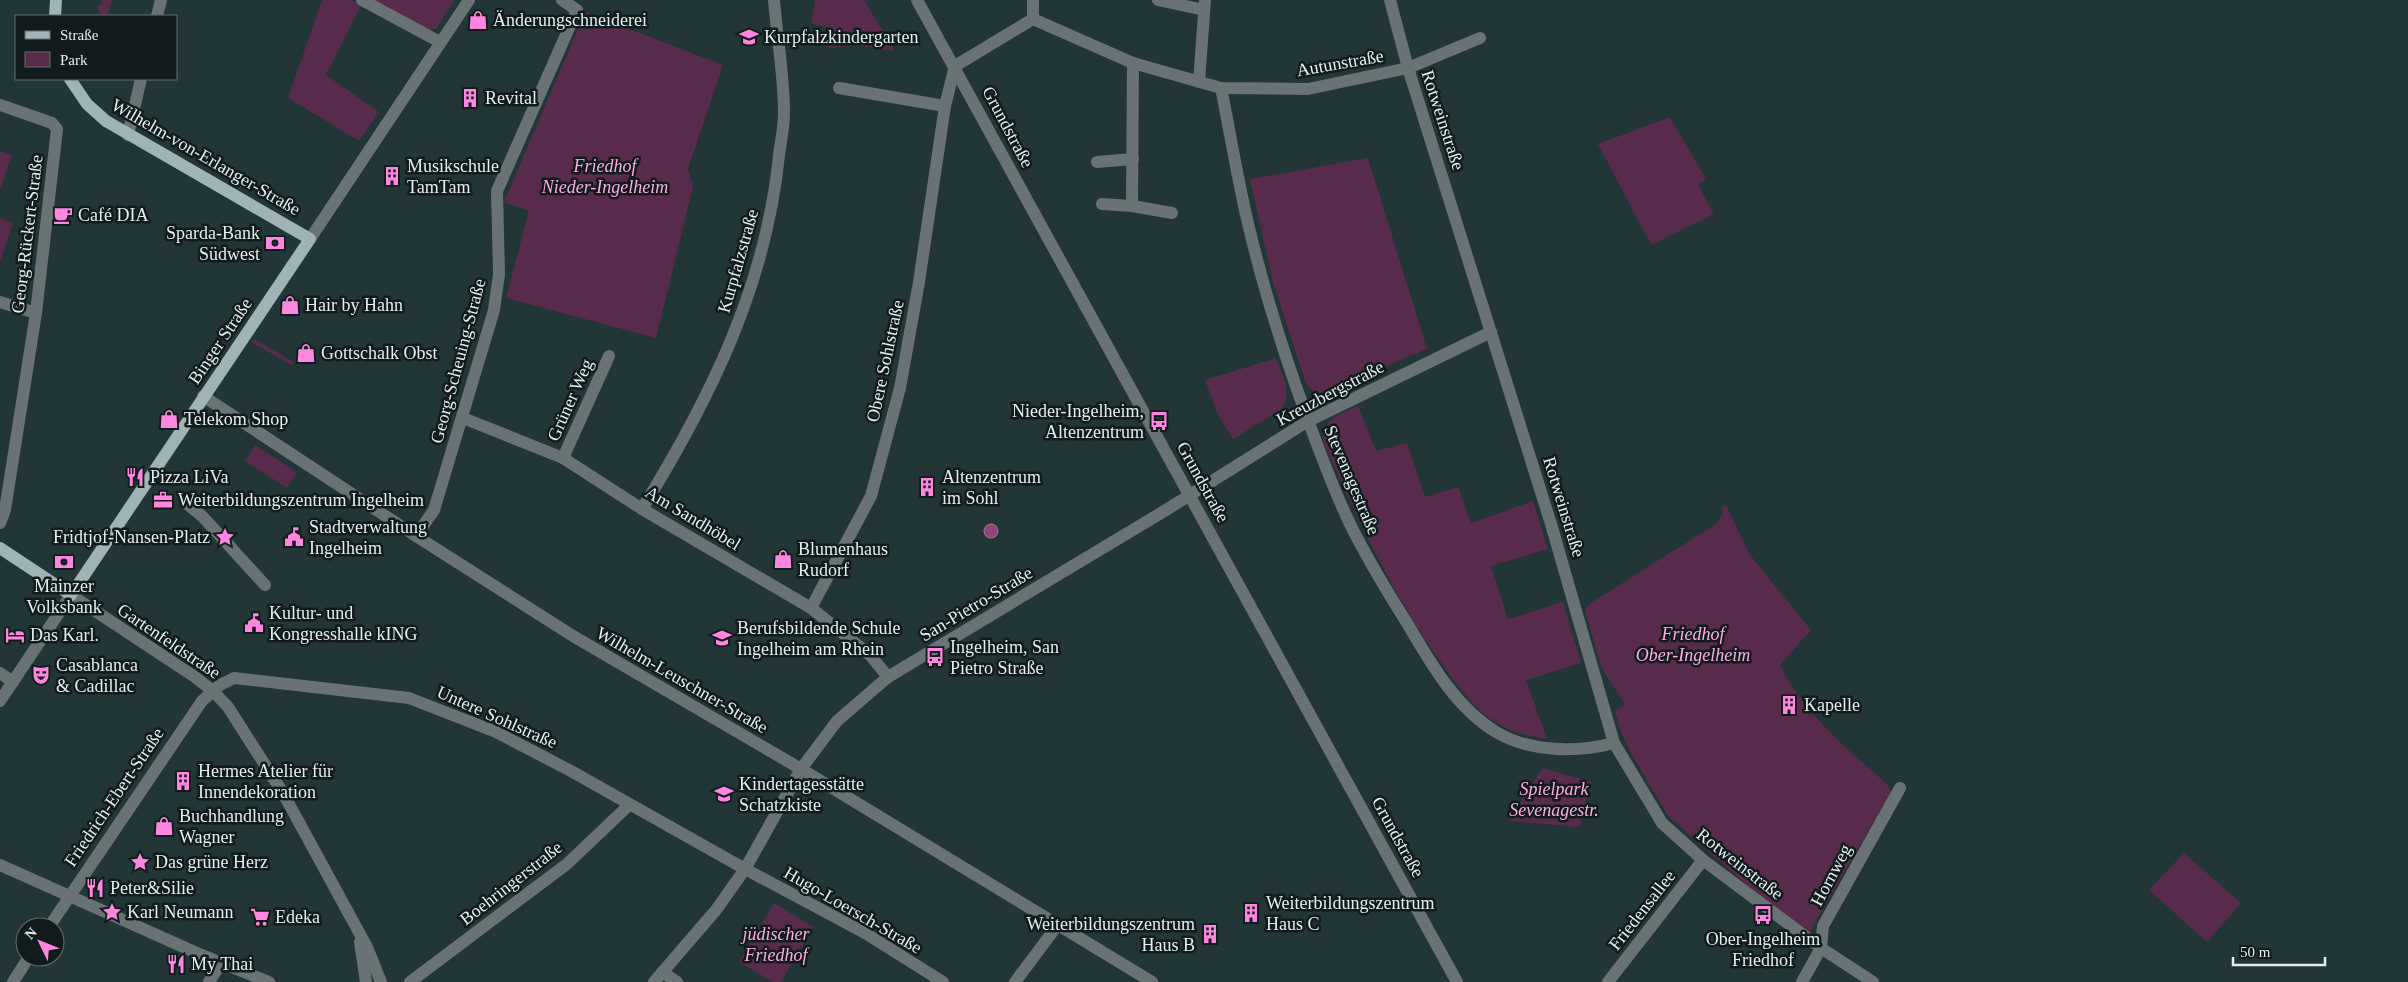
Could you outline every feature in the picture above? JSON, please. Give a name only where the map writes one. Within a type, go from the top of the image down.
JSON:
[{"type":"main road","points":[[55,15],[56,0]]},
{"type":"main road","name":"Wilhelm-von-Erlanger-Straße","points":[[71,80],[87,104],[106,121],[310,239]]},
{"type":"main road","name":"Binger Straße","points":[[71,595],[310,239]]},
{"type":"main road","points":[[0,548],[71,595]]},
{"type":"street","points":[[157,15],[161,0]]},
{"type":"street","points":[[362,0],[440,42]]},
{"type":"street","name":"Binger Straße","points":[[310,239],[440,42],[470,0]]},
{"type":"street","name":"Georg-Scheuing-Straße","points":[[416,536],[434,510],[494,310],[499,274],[497,191],[577,10],[562,0]]},
{"type":"street","name":"Kurpfalzstraße","points":[[642,509],[680,448],[714,384],[735,333],[767,230],[777,177],[784,114],[774,0]]},
{"type":"street","name":"Grundstraße","points":[[917,0],[1457,982]]},
{"type":"street","points":[[955,66],[1034,18],[1033,0]]},
{"type":"street","points":[[1158,0],[1204,5],[1199,82]]},
{"type":"street","name":"Rotweinstraße","points":[[1390,0],[1408,68],[1551,524],[1614,743],[1662,823],[1703,860],[1821,948],[1873,982]]},
{"type":"street","name":"Autunstraße","points":[[1034,18],[1134,63],[1221,88],[1308,89],[1408,68],[1480,38]]},
{"type":"street","points":[[1132,206],[1134,63]]},
{"type":"street","name":"Obere Sohlstraße","points":[[811,608],[871,496],[900,388],[919,282],[945,106],[955,66]]},
{"type":"street","points":[[128,135],[141,80]]},
{"type":"street","points":[[839,88],[945,106]]},
{"type":"street","name":"Stevenagestraße","points":[[1221,88],[1249,228],[1275,322],[1308,421],[1353,531],[1419,643],[1457,699],[1496,732],[1514,740],[1541,747],[1572,749],[1614,743]]},
{"type":"street","name":"Georg-Rückert-Straße","points":[[0,105],[35,116],[55,125],[57,129],[36,313],[5,510],[0,523]]},
{"type":"street","points":[[1097,162],[1132,159]]},
{"type":"street","points":[[1102,204],[1132,206],[1172,213]]},
{"type":"street","points":[[0,302],[36,313]]},
{"type":"street","name":"Kreuzbergstraße","points":[[1190,495],[1308,421],[1491,332]]},
{"type":"street","name":"Grüner Weg","points":[[563,458],[609,356]]},
{"type":"street","name":"Wilhelm-Leuschner-Straße","points":[[203,396],[416,536],[573,636],[801,769],[1152,982]]},
{"type":"street","name":"Am Sandhöbel","points":[[463,418],[563,458],[642,509],[811,608],[870,655],[888,677]]},
{"type":"street","name":"San-Pietro-Straße","points":[[658,977],[716,910],[745,869],[801,769],[838,721],[888,677],[1190,495]]},
{"type":"street","points":[[186,503],[202,516],[265,585]]},
{"type":"street","name":"Binger Straße","points":[[0,702],[71,595]]},
{"type":"street","name":"Gartenfeldstraße","points":[[71,595],[213,691],[228,707],[283,793],[367,947],[381,982]]},
{"type":"street","points":[[0,673],[13,682]]},
{"type":"street","name":"Untere Sohlstraße","points":[[213,691],[227,680],[234,678],[409,698],[496,732],[571,771],[745,869]]},
{"type":"street","name":"Friedrich-Ebert-Straße","points":[[55,917],[195,708],[213,691]]},
{"type":"street","name":"Hornweg","points":[[1802,982],[1821,948],[1823,926],[1900,788]]},
{"type":"street","name":"Boehringerstraße","points":[[410,982],[567,864],[629,805]]},
{"type":"street","name":"Friedensallee","points":[[1608,982],[1703,860]]},
{"type":"street","points":[[0,865],[221,963],[269,982]]},
{"type":"street","name":"Hugo-Loersch-Straße","points":[[745,869],[865,933],[943,982]]},
{"type":"street","points":[[1015,982],[1057,926]]},
{"type":"street","name":"Gartenfeldstraße","points":[[358,933],[366,982]]},
{"type":"street","points":[[209,982],[221,963]]},
{"type":"street","points":[[13,982],[23,967]]},
{"type":"street","points":[[658,977],[676,982]]},
{"type":"green space","points":[[101,0],[112,0],[108,15],[100,15],[97,6],[102,4]]},
{"type":"green space","points":[[322,0],[351,0],[361,5],[326,75],[379,112],[359,141],[288,98]]},
{"type":"green space","points":[[369,0],[454,0],[436,29],[429,30]]},
{"type":"green space","points":[[815,0],[864,0],[895,51],[854,45],[828,49],[828,27],[811,23]]},
{"type":"green space","name":"Friedhof Nieder-Ingelheim","points":[[585,12],[723,65],[688,169],[693,187],[656,338],[506,298],[529,211],[504,202]]},
{"type":"green space","points":[[1670,117],[1706,179],[1698,185],[1714,214],[1651,245],[1598,144]]},
{"type":"green space","points":[[0,151],[12,155],[0,190]]},
{"type":"green space","points":[[1368,158],[1427,349],[1322,393],[1313,391],[1306,384],[1273,282],[1250,179]]},
{"type":"green space","points":[[0,218],[13,223],[0,262]]},
{"type":"green space","points":[[254,339],[294,362],[292,365],[251,342]]},
{"type":"green space","points":[[1276,358],[1286,384],[1284,404],[1280,410],[1233,439],[1218,415],[1205,380]]},
{"type":"green space","points":[[1358,406],[1376,451],[1407,443],[1425,497],[1458,487],[1471,523],[1533,501],[1548,549],[1491,566],[1508,619],[1563,602],[1581,663],[1526,680],[1547,739],[1505,728],[1484,714],[1470,701],[1428,644],[1394,588],[1364,530],[1323,441],[1326,427],[1333,418]]},
{"type":"green space","points":[[255,445],[297,472],[287,488],[245,461]]},
{"type":"green space","name":"Friedhof Ober-Ingelheim","points":[[1726,505],[1750,555],[1811,630],[1780,665],[1790,683],[1814,715],[1856,757],[1887,784],[1891,792],[1809,933],[1776,910],[1668,816],[1631,753],[1621,732],[1615,711],[1625,705],[1601,666],[1585,611],[1589,604],[1716,524],[1722,515],[1723,506]]},
{"type":"green space","name":"Spielpark Sevenagestr.","points":[[1542,768],[1591,782],[1580,825],[1577,827],[1509,821]]},
{"type":"green space","points":[[2184,853],[2241,903],[2207,942],[2149,890]]},
{"type":"green space","name":"jüdischer Friedhof","points":[[774,903],[813,927],[781,982],[773,982],[739,962]]},
{"type":"shaded area","points":[[988,524],[994,524],[998,531],[994,538],[988,538],[984,534],[984,528]]},
{"type":"place","name":"Änderungschneiderei","points":[[478,20]]},
{"type":"place","name":"Kurpfalzkindergarten","points":[[749,37]]},
{"type":"place","name":"Revital","points":[[470,98]]},
{"type":"place","name":"Musikschule TamTam","points":[[392,176]]},
{"type":"place","name":"Café DIA","points":[[63,215]]},
{"type":"place","name":"Sparda-Bank Südwest","points":[[275,243]]},
{"type":"place","name":"Hair by Hahn","points":[[290,305]]},
{"type":"place","name":"Gottschalk Obst","points":[[306,353]]},
{"type":"place","name":"Telekom Shop","points":[[169,419]]},
{"type":"place","name":"Nieder-Ingelheim, Altenzentrum","points":[[1159,421]]},
{"type":"place","name":"Pizza LiVa","points":[[135,477]]},
{"type":"place","name":"Altenzentrum im Sohl","points":[[927,487]]},
{"type":"place","name":"Weiterbildungszentrum Ingelheim","points":[[163,500]]},
{"type":"place","name":"Fridtjof-Nansen-Platz","points":[[225,537]]},
{"type":"place","name":"Stadtverwaltung Ingelheim","points":[[294,537]]},
{"type":"place","name":"Blumenhaus Rudorf","points":[[783,559]]},
{"type":"place","name":"Mainzer Volksbank","points":[[64,562]]},
{"type":"place","name":"Kultur- und Kongresshalle kING","points":[[254,623]]},
{"type":"place","name":"Das Karl.","points":[[15,635]]},
{"type":"place","name":"Berufsbildende Schule Ingelheim am Rhein","points":[[722,638]]},
{"type":"place","name":"Ingelheim, San Pietro Straße","points":[[935,657]]},
{"type":"place","name":"Casablanca & Cadillac","points":[[41,675]]},
{"type":"place","name":"Kapelle","points":[[1789,705]]},
{"type":"place","name":"Hermes Atelier für Innendekoration","points":[[183,781]]},
{"type":"place","name":"Kindertagesstätte Schatzkiste","points":[[724,794]]},
{"type":"place","name":"Buchhandlung Wagner","points":[[164,826]]},
{"type":"place","name":"Das grüne Herz","points":[[140,862]]},
{"type":"place","name":"Peter&Silie","points":[[95,888]]},
{"type":"place","name":"Karl Neumann","points":[[112,912]]},
{"type":"place","name":"Weiterbildungszentrum Haus C","points":[[1251,913]]},
{"type":"place","name":"Ober-Ingelheim Friedhof","points":[[1763,915]]},
{"type":"place","name":"Edeka","points":[[260,917]]},
{"type":"place","name":"Weiterbildungszentrum Haus B","points":[[1210,934]]},
{"type":"place","name":"My Thai","points":[[176,964]]}]
